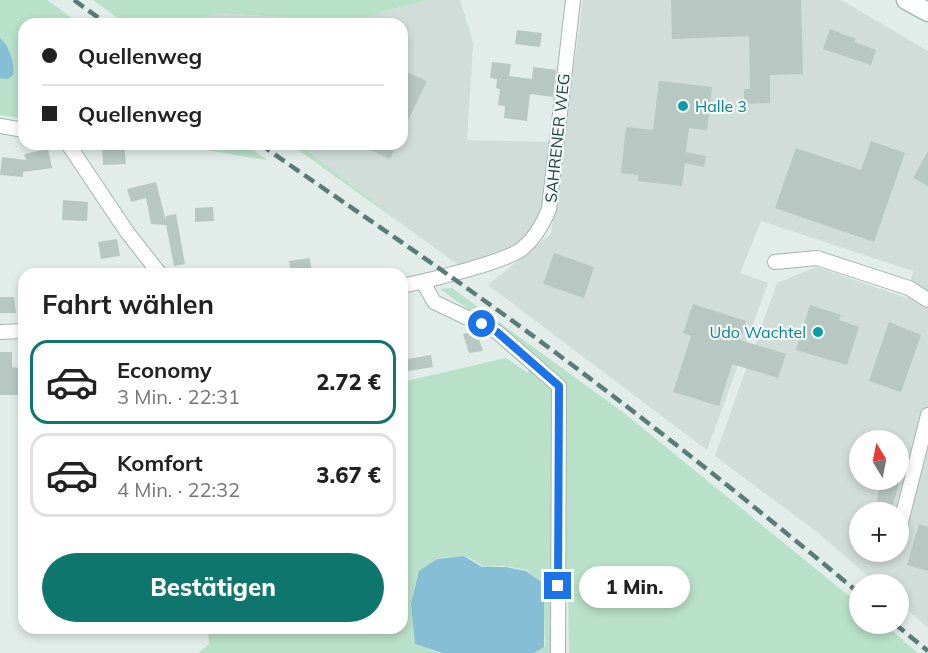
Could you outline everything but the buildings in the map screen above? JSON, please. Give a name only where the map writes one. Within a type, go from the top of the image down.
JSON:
[{"type":"main road","points":[[906,0],[928,12]]},
{"type":"street","name":"SAHRENER WEG","points":[[408,285],[506,257],[522,250],[539,231],[549,209],[573,0]]},
{"type":"street","points":[[0,126],[18,129]]},
{"type":"street","points":[[72,150],[127,232],[155,268]]},
{"type":"street","points":[[775,262],[817,258],[909,288],[928,300]]},
{"type":"street","points":[[423,282],[434,302],[497,332],[559,386],[558,653]]},
{"type":"street","points":[[0,332],[18,331]]},
{"type":"street","points":[[906,502],[928,415]]},
{"type":"shaded area","points":[[428,0],[460,0],[473,45],[467,140],[553,142],[540,222],[518,247],[460,266],[307,150],[408,150],[408,18],[366,18]]},
{"type":"shaded area","points":[[583,0],[841,0],[928,51],[928,628],[909,611],[909,574],[865,574],[852,562],[909,562],[909,502],[849,502],[849,560],[816,531],[715,456],[777,283],[816,267],[907,298],[913,271],[761,221],[740,273],[768,283],[707,450],[488,285],[551,234]]},
{"type":"shaded area","points":[[218,13],[294,18],[203,18]]},
{"type":"green space","points":[[0,0],[47,0],[72,18],[18,18],[18,118],[0,115]]},
{"type":"green space","points":[[93,0],[428,0],[366,18],[294,18],[218,13],[203,18],[118,18]]},
{"type":"green space","points":[[206,150],[253,150],[267,160]]},
{"type":"green space","points":[[298,150],[307,150],[406,227]]},
{"type":"green space","points":[[452,288],[624,413],[849,596],[849,634],[896,634],[918,653],[569,653],[568,587],[558,653],[533,653],[545,646],[543,586],[527,570],[503,566],[484,567],[466,556],[438,558],[419,573],[411,604],[416,644],[439,653],[198,653],[209,644],[208,634],[408,634],[408,381],[506,358],[528,373],[533,355],[440,289]]},
{"type":"water","points":[[0,38],[9,50],[12,60],[13,75],[8,79],[0,78]]},
{"type":"water","points":[[464,556],[482,567],[506,567],[526,571],[544,584],[544,647],[534,653],[442,653],[415,644],[411,604],[419,571],[437,559]]},
{"type":"railway","points":[[74,0],[99,18]]},
{"type":"railway","points":[[269,150],[553,350],[708,470],[849,585]]},
{"type":"railway","points":[[907,634],[928,651]]},
{"type":"place","name":"Halle 3","points":[[683,106]]},
{"type":"place","name":"Udo Wachtel","points":[[818,332]]},
{"type":"route","points":[[482,324],[497,332],[559,386],[558,586]]}]
